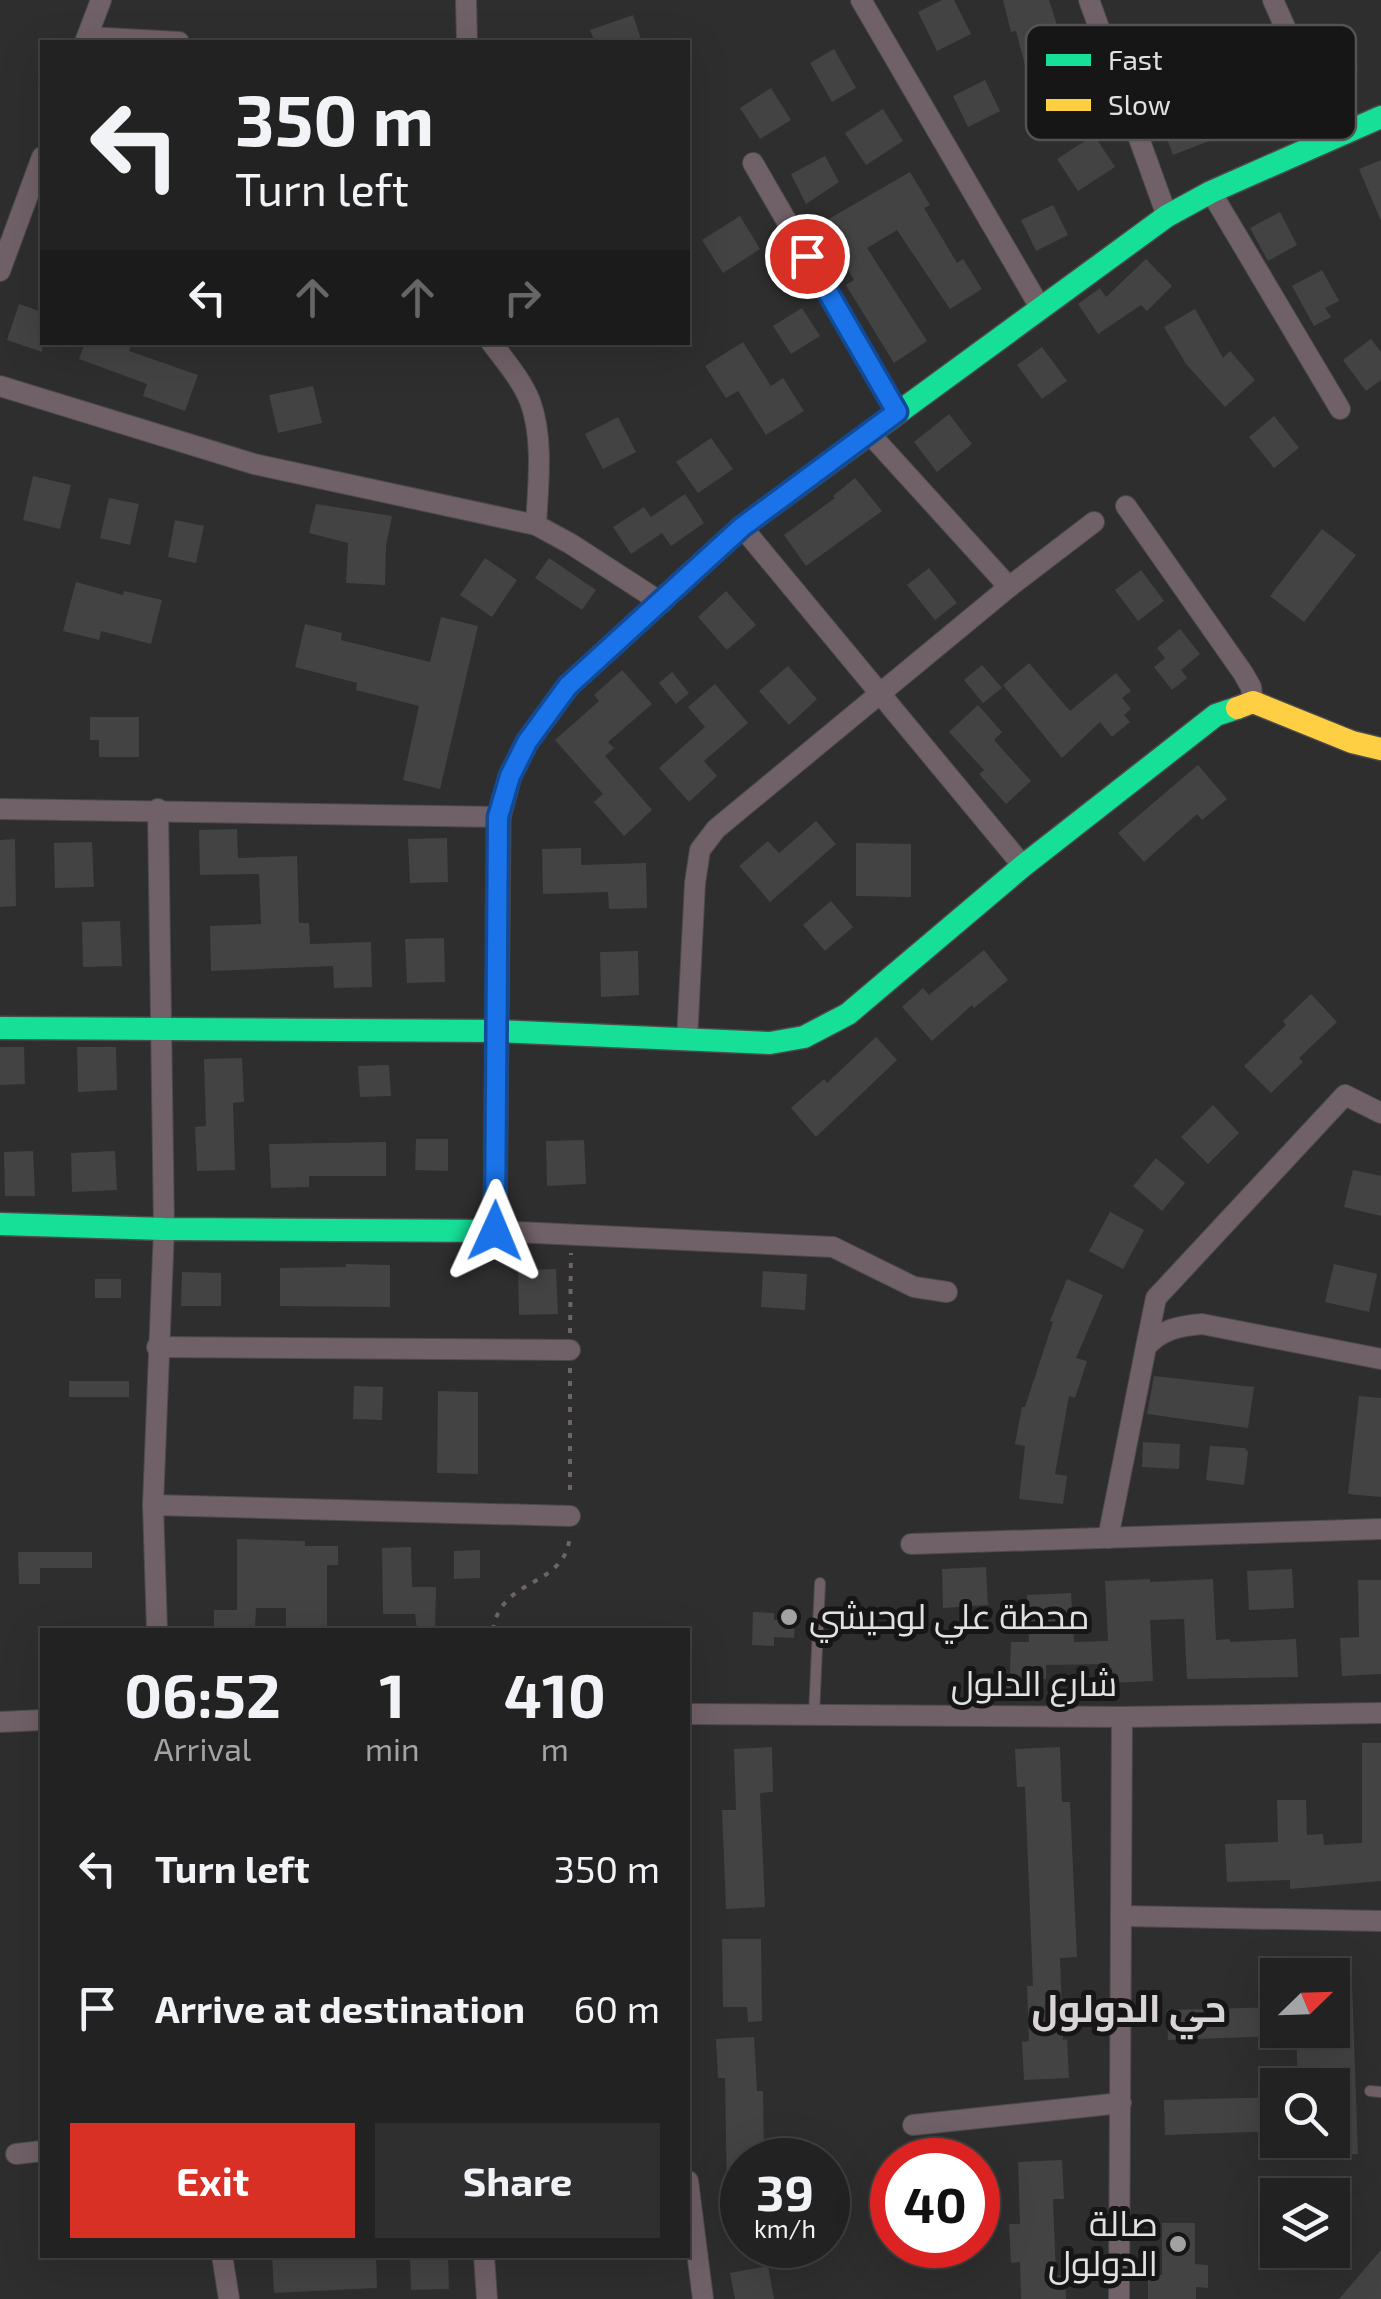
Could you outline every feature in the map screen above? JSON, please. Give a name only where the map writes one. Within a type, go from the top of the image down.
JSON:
[{"type":"street","points":[[86,40],[100,0]]},
{"type":"street","points":[[466,0],[467,40]]},
{"type":"street","points":[[861,0],[1040,309]]},
{"type":"street","points":[[1090,0],[1099,25]]},
{"type":"street","points":[[1274,0],[1285,25]]},
{"type":"street","points":[[1356,128],[1381,117]]},
{"type":"street","points":[[1140,140],[1167,216]]},
{"type":"street","points":[[495,1231],[498,817],[510,776],[527,742],[568,686],[742,527],[1167,216],[1211,192],[1329,140]]},
{"type":"street","points":[[0,271],[40,162]]},
{"type":"street","points":[[753,163],[897,412]]},
{"type":"street","points":[[1211,192],[1340,408]]},
{"type":"street","points":[[493,345],[519,379],[531,403],[539,475],[536,525]]},
{"type":"street","points":[[0,386],[254,464],[536,525],[662,604]]},
{"type":"street","points":[[869,433],[1009,587]]},
{"type":"street","points":[[1126,506],[1243,673],[1252,702]]},
{"type":"street","points":[[687,1040],[695,882],[700,850],[716,829],[1009,587],[1094,522]]},
{"type":"street","points":[[742,527],[1024,866]]},
{"type":"street","points":[[0,1028],[499,1031],[770,1042],[804,1037],[848,1014],[1024,866],[1216,715],[1252,702],[1352,742],[1381,749]]},
{"type":"street","points":[[0,809],[498,817]]},
{"type":"street","points":[[157,1628],[153,1505],[164,1229],[158,809]]},
{"type":"street","points":[[1108,1538],[1156,1298],[1345,1095],[1381,1113]]},
{"type":"street","points":[[0,1224],[572,1233],[833,1247],[914,1286],[946,1292]]},
{"type":"street","points":[[1146,1347],[1166,1330],[1202,1324],[1381,1359]]},
{"type":"street","points":[[157,1346],[570,1350]]},
{"type":"street","points":[[153,1505],[570,1516]]},
{"type":"street","points":[[911,1544],[1381,1529]]},
{"type":"street","name":"شارع الدلول","points":[[690,1714],[1122,1718],[1381,1714]]},
{"type":"street","points":[[1119,2299],[1124,1916],[1122,1718]]},
{"type":"street","points":[[0,1722],[40,1720]]},
{"type":"street","points":[[1124,1916],[1381,1921]]},
{"type":"street","points":[[914,2125],[1122,2103]]},
{"type":"street","points":[[16,2154],[40,2151]]},
{"type":"street","points":[[690,2197],[703,2299]]},
{"type":"street","points":[[222,2258],[229,2299]]},
{"type":"street","points":[[484,2258],[487,2299]]},
{"type":"lane","points":[[814,1714],[820,1583]]},
{"type":"path","points":[[493,1628],[504,1602],[556,1568],[566,1557],[570,1516],[572,1233]]},
{"type":"building","points":[[942,0],[954,0],[971,34],[937,51],[918,12]]},
{"type":"building","points":[[1003,0],[1049,0],[1057,25],[1026,25],[1026,69],[1016,31],[1011,32]]},
{"type":"building","points":[[633,15],[641,40],[594,40],[590,30]]},
{"type":"building","points":[[834,49],[856,88],[832,102],[810,63]]},
{"type":"building","points":[[985,80],[1000,111],[968,127],[953,96]]},
{"type":"building","points":[[771,88],[791,120],[760,139],[740,108]]},
{"type":"building","points":[[883,109],[903,141],[866,165],[845,133]]},
{"type":"building","points":[[1086,140],[1097,140],[1115,167],[1078,191],[1057,159]]},
{"type":"building","points":[[1167,140],[1209,140],[1209,141],[1173,155]]},
{"type":"building","points":[[825,156],[839,182],[806,204],[791,174]]},
{"type":"building","points":[[1381,160],[1381,221],[1359,169]]},
{"type":"building","points":[[910,172],[930,205],[924,208],[957,263],[963,259],[982,289],[950,309],[897,230],[867,248],[927,341],[894,363],[846,285],[854,280],[820,224]]},
{"type":"building","points":[[1053,205],[1068,235],[1036,251],[1021,220]]},
{"type":"building","points":[[1280,212],[1297,245],[1268,261],[1250,228]]},
{"type":"building","points":[[740,216],[760,249],[723,273],[702,240]]},
{"type":"building","points":[[1146,259],[1172,286],[1147,311],[1141,305],[1098,334],[1078,304],[1100,288],[1106,297]]},
{"type":"building","points":[[1322,270],[1339,301],[1325,308],[1331,317],[1314,326],[1292,286]]},
{"type":"building","points":[[19,304],[40,311],[42,352],[7,340]]},
{"type":"building","points":[[802,308],[820,336],[791,354],[773,326]]},
{"type":"building","points":[[1195,309],[1223,358],[1230,351],[1255,380],[1225,407],[1186,364],[1164,327]]},
{"type":"building","points":[[1371,339],[1381,352],[1381,380],[1366,391],[1343,360]]},
{"type":"building","points":[[743,342],[771,386],[783,378],[804,411],[766,435],[738,391],[726,398],[705,366]]},
{"type":"building","points":[[84,345],[131,345],[129,351],[198,375],[185,411],[143,396],[147,384],[79,359]]},
{"type":"building","points":[[1042,347],[1067,381],[1042,399],[1017,365]]},
{"type":"building","points":[[313,386],[322,423],[278,433],[269,395]]},
{"type":"building","points":[[949,414],[972,444],[937,472],[914,442]]},
{"type":"building","points":[[1274,416],[1299,448],[1274,468],[1249,437]]},
{"type":"building","points":[[618,417],[636,452],[603,469],[585,434]]},
{"type":"building","points":[[711,438],[733,469],[698,493],[676,462]]},
{"type":"building","points":[[33,476],[71,485],[60,529],[23,520]]},
{"type":"building","points":[[855,478],[882,511],[806,566],[784,535],[835,498]]},
{"type":"building","points":[[685,494],[704,523],[671,546],[662,533],[631,554],[613,527],[644,507],[651,517]]},
{"type":"building","points":[[109,498],[139,504],[130,545],[100,538]]},
{"type":"building","points":[[316,504],[392,516],[385,585],[346,583],[348,543],[309,533]]},
{"type":"building","points":[[175,520],[204,526],[196,563],[168,557]]},
{"type":"building","points":[[1322,529],[1356,555],[1304,622],[1270,596]]},
{"type":"building","points":[[485,558],[517,580],[492,617],[460,595]]},
{"type":"building","points":[[549,558],[596,590],[582,610],[535,578]]},
{"type":"building","points":[[929,568],[957,603],[935,620],[907,585]]},
{"type":"building","points":[[1141,570],[1164,601],[1138,621],[1115,590]]},
{"type":"building","points":[[76,582],[123,595],[124,591],[162,600],[151,644],[101,631],[99,640],[63,631]]},
{"type":"building","points":[[726,591],[756,625],[727,650],[698,617]]},
{"type":"building","points":[[441,617],[478,626],[440,789],[403,780],[419,706],[356,690],[357,683],[295,667],[305,624],[342,633],[341,640],[430,662]]},
{"type":"building","points":[[1180,629],[1200,654],[1181,670],[1187,678],[1172,690],[1154,667],[1165,658],[1157,648]]},
{"type":"building","points":[[1029,663],[1070,711],[1116,673],[1131,691],[1122,698],[1131,709],[1124,715],[1130,722],[1112,737],[1100,722],[1062,758],[1003,685]]},
{"type":"building","points":[[982,665],[1002,688],[983,703],[964,680]]},
{"type":"building","points":[[788,666],[817,699],[789,725],[759,691]]},
{"type":"building","points":[[622,670],[652,704],[608,742],[614,748],[605,756],[652,810],[624,836],[594,802],[603,794],[555,740],[599,701],[594,695]]},
{"type":"building","points":[[672,672],[689,693],[676,704],[659,683]]},
{"type":"building","points":[[715,684],[748,723],[704,761],[717,776],[689,802],[659,768],[705,727],[688,707]]},
{"type":"building","points":[[978,705],[1002,732],[994,740],[1031,781],[1006,804],[979,774],[984,770],[949,732]]},
{"type":"building","points":[[90,717],[139,717],[139,757],[99,757],[99,740],[90,740]]},
{"type":"building","points":[[1198,765],[1227,799],[1202,820],[1197,814],[1144,862],[1118,833]]},
{"type":"building","points":[[816,821],[836,844],[770,902],[739,866],[768,841],[779,853]]},
{"type":"building","points":[[237,829],[238,858],[297,856],[299,923],[309,923],[310,944],[371,942],[372,987],[334,988],[333,966],[211,971],[210,926],[261,924],[259,874],[200,875],[199,830]]},
{"type":"building","points":[[447,838],[448,882],[410,883],[408,839]]},
{"type":"building","points":[[15,839],[16,906],[0,907],[0,840]]},
{"type":"building","points":[[92,842],[94,887],[55,888],[54,843]]},
{"type":"building","points":[[856,843],[911,844],[911,897],[856,896]]},
{"type":"building","points":[[581,848],[581,865],[646,863],[647,908],[609,909],[608,892],[543,894],[542,849]]},
{"type":"building","points":[[831,901],[853,927],[825,951],[803,925]]},
{"type":"building","points":[[120,921],[122,966],[83,967],[82,922]]},
{"type":"building","points":[[444,938],[445,982],[407,983],[405,939]]},
{"type":"building","points":[[984,950],[1008,980],[974,1008],[972,1005],[932,1041],[902,1007],[923,988],[929,995]]},
{"type":"building","points":[[638,951],[639,995],[601,997],[600,952]]},
{"type":"building","points":[[1311,994],[1337,1022],[1299,1058],[1303,1062],[1271,1093],[1244,1066]]},
{"type":"building","points":[[876,1037],[897,1060],[816,1137],[791,1108],[824,1079],[827,1083]]},
{"type":"building","points":[[0,1047],[24,1047],[25,1084],[0,1085]]},
{"type":"building","points":[[77,1047],[116,1047],[117,1090],[78,1092]]},
{"type":"building","points":[[242,1058],[244,1102],[233,1103],[235,1170],[197,1171],[195,1127],[206,1126],[204,1059]]},
{"type":"building","points":[[389,1065],[391,1096],[360,1097],[358,1066]]},
{"type":"building","points":[[1213,1105],[1239,1133],[1208,1164],[1181,1137]]},
{"type":"building","points":[[416,1139],[448,1139],[448,1171],[415,1170]]},
{"type":"building","points":[[584,1140],[586,1184],[547,1186],[546,1141]]},
{"type":"building","points":[[386,1142],[386,1176],[309,1176],[309,1187],[271,1188],[269,1144]]},
{"type":"building","points":[[33,1151],[35,1196],[5,1196],[4,1152]]},
{"type":"building","points":[[115,1151],[117,1190],[72,1192],[71,1153]]},
{"type":"building","points":[[1156,1158],[1185,1183],[1162,1211],[1133,1186]]},
{"type":"building","points":[[1353,1170],[1381,1176],[1381,1216],[1344,1207]]},
{"type":"building","points":[[1110,1212],[1144,1230],[1123,1269],[1089,1251]]},
{"type":"building","points":[[1334,1264],[1377,1274],[1369,1312],[1325,1302]]},
{"type":"building","points":[[390,1265],[390,1307],[280,1306],[280,1268]]},
{"type":"building","points":[[556,1269],[558,1314],[519,1315],[518,1270]]},
{"type":"building","points":[[763,1271],[807,1274],[805,1310],[761,1307]]},
{"type":"building","points":[[182,1272],[221,1273],[221,1306],[181,1306]]},
{"type":"building","points":[[95,1279],[121,1279],[121,1298],[95,1298]]},
{"type":"building","points":[[1067,1279],[1103,1295],[1076,1358],[1087,1361],[1075,1398],[1069,1396],[1055,1474],[1067,1476],[1063,1504],[1019,1499],[1025,1446],[1015,1444],[1022,1407]]},
{"type":"building","points":[[1154,1376],[1254,1387],[1248,1428],[1147,1414]]},
{"type":"building","points":[[69,1381],[129,1381],[129,1397],[69,1397]]},
{"type":"building","points":[[354,1386],[383,1387],[382,1420],[353,1419]]},
{"type":"building","points":[[438,1391],[478,1392],[478,1474],[437,1473]]},
{"type":"building","points":[[1359,1396],[1381,1398],[1381,1497],[1348,1494]]},
{"type":"building","points":[[1143,1442],[1180,1444],[1179,1469],[1142,1467]]},
{"type":"building","points":[[1210,1446],[1245,1448],[1248,1452],[1244,1485],[1206,1480]]},
{"type":"building","points":[[237,1539],[338,1546],[338,1565],[327,1565],[327,1628],[286,1628],[286,1608],[256,1608],[255,1627],[214,1626],[214,1610],[237,1610]]},
{"type":"building","points":[[411,1547],[412,1587],[436,1587],[435,1628],[417,1628],[415,1614],[383,1614],[382,1548]]},
{"type":"building","points":[[480,1550],[480,1578],[454,1579],[454,1551]]},
{"type":"building","points":[[18,1552],[92,1552],[92,1568],[40,1568],[40,1584],[19,1584]]},
{"type":"building","points":[[986,1567],[988,1605],[943,1608],[942,1569]]},
{"type":"building","points":[[1292,1569],[1294,1608],[1249,1610],[1247,1571]]},
{"type":"building","points":[[1213,1579],[1216,1640],[1296,1639],[1298,1677],[1187,1679],[1184,1619],[1150,1620],[1153,1681],[1108,1683],[1108,1664],[1046,1665],[1046,1679],[1027,1679],[1027,1699],[1001,1699],[1002,1673],[1010,1673],[1011,1642],[1029,1642],[1027,1595],[1071,1593],[1074,1642],[1108,1641],[1105,1581]]},
{"type":"building","points":[[1358,1580],[1381,1580],[1381,1674],[1342,1676],[1340,1638],[1359,1637]]},
{"type":"building","points":[[753,1612],[774,1613],[774,1620],[795,1621],[794,1638],[774,1637],[774,1646],[752,1645]]},
{"type":"building","points":[[1362,1743],[1381,1743],[1381,1881],[1290,1889],[1290,1880],[1227,1882],[1225,1844],[1278,1842],[1277,1800],[1306,1800],[1307,1835],[1323,1834],[1324,1845],[1362,1843]]},
{"type":"building","points":[[772,1747],[773,1792],[760,1793],[765,1907],[726,1909],[722,1810],[736,1810],[734,1749]]},
{"type":"building","points":[[1060,1747],[1062,1802],[1070,1802],[1077,1957],[1060,1958],[1063,2040],[1067,2039],[1069,2078],[1024,2080],[1022,2042],[1029,2041],[1027,1986],[1033,1986],[1025,1787],[1017,1787],[1015,1749]]},
{"type":"building","points":[[722,1939],[761,1939],[762,2021],[748,2022],[747,2007],[723,2007]]},
{"type":"building","points":[[1350,1984],[1358,2154],[1350,2154],[1350,2068],[1297,2068],[1297,2048],[1350,2048]]},
{"type":"building","points":[[1260,2007],[1260,2037],[1168,2040],[1167,2010]]},
{"type":"building","points":[[754,2037],[757,2091],[763,2091],[764,2138],[726,2138],[725,2078],[718,2078],[716,2039]]},
{"type":"building","points":[[1260,2097],[1260,2132],[1165,2135],[1164,2100]]},
{"type":"building","points":[[1062,2160],[1064,2199],[1053,2199],[1056,2276],[1065,2275],[1066,2299],[1021,2299],[1020,2262],[1011,2263],[1009,2224],[1020,2224],[1018,2162]]},
{"type":"building","name":"صالة الدولول","points":[[1162,2223],[1195,2223],[1195,2264],[1208,2265],[1208,2288],[1196,2287],[1196,2299],[1148,2299],[1148,2275],[1162,2275]]},
{"type":"building","points":[[1381,2250],[1381,2299],[1339,2299]]},
{"type":"building","points":[[272,2258],[376,2258],[377,2288],[274,2293]]},
{"type":"building","points":[[410,2258],[448,2258],[449,2289],[411,2290]]},
{"type":"building","points":[[768,2268],[774,2299],[735,2299],[730,2273]]},
{"type":"traffic: fast","points":[[1356,128],[1381,117]]},
{"type":"traffic: fast","points":[[828,464],[1167,216],[1211,192],[1329,140]]},
{"type":"traffic: fast","points":[[0,1028],[499,1031],[770,1043],[804,1037],[848,1014],[1023,866],[1216,715],[1237,708]]},
{"type":"traffic: fast","points":[[0,1224],[495,1231],[498,920]]},
{"type":"traffic: slow","points":[[498,920],[499,817],[510,776],[527,742],[568,686],[742,527],[828,464]]},
{"type":"traffic: slow","points":[[1237,708],[1253,702],[1352,742],[1381,749]]},
{"type":"place","name":"محطة علي لوحيشي","points":[[789,1617]]},
{"type":"place","name":"صالة الدولول","points":[[1178,2244]]},
{"type":"district","name":"حي الدولول","points":[[1129,2009]]},
{"type":"route","points":[[495,1231],[498,817],[510,776],[527,742],[568,686],[742,527],[897,412],[807,256]]}]
